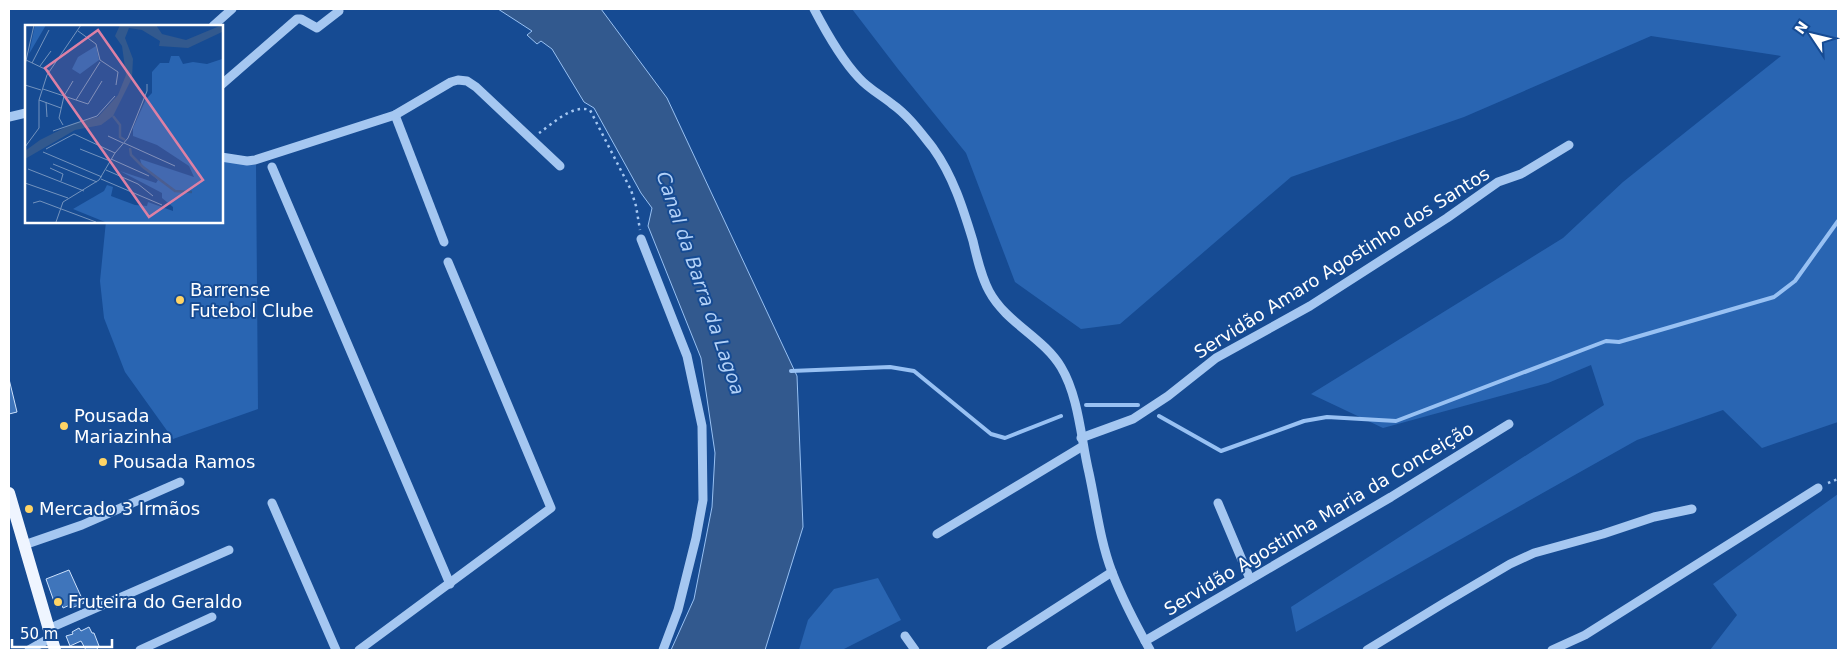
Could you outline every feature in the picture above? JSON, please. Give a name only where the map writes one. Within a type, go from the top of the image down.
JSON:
[{"type":"main road","points":[[9,493],[55,650]]},
{"type":"street","points":[[213,25],[232,9]]},
{"type":"street","points":[[814,9],[841,54],[859,78],[874,92],[894,105],[913,124],[944,164],[955,186],[966,216],[982,275],[996,304],[1006,315],[1041,344],[1062,368],[1073,398],[1112,572],[1150,650]]},
{"type":"street","points":[[222,84],[297,19],[301,19],[317,28],[339,11]]},
{"type":"street","points":[[222,156],[246,161],[255,160],[396,115],[451,82],[458,80],[467,81],[476,87],[560,166]]},
{"type":"street","points":[[9,117],[25,113]]},
{"type":"street","points":[[396,115],[444,242]]},
{"type":"street","name":"Servidão Amaro Agostinho dos Santos","points":[[937,534],[1082,442],[1133,419],[1168,396],[1216,358],[1310,306],[1447,218],[1498,182],[1521,174],[1569,145]]},
{"type":"street","points":[[272,167],[450,584]]},
{"type":"street","points":[[641,239],[687,356],[702,426],[703,500],[696,538],[678,610],[663,650]]},
{"type":"street","points":[[359,650],[551,508],[448,262]]},
{"type":"street","name":"Servidão Agostinha Maria da Conceição","points":[[1145,641],[1390,497],[1509,424]]},
{"type":"street","points":[[24,545],[82,525],[180,482]]},
{"type":"street","points":[[1552,650],[1585,635],[1818,488]]},
{"type":"street","points":[[272,503],[336,650]]},
{"type":"street","points":[[1218,503],[1250,579]]},
{"type":"street","points":[[1366,650],[1510,564],[1534,553],[1654,517],[1692,509]]},
{"type":"street","points":[[29,650],[49,634],[229,550]]},
{"type":"street","points":[[991,650],[1112,572]]},
{"type":"street","points":[[140,650],[212,617]]},
{"type":"street","points":[[1568,650],[1585,635]]},
{"type":"street","points":[[905,636],[916,650]]},
{"type":"path","points":[[531,138],[574,110],[583,108],[590,110],[632,190],[641,239]]},
{"type":"shaded area","points":[[852,9],[1838,9],[1838,422],[1762,448],[1723,410],[1637,440],[1296,632],[1291,607],[1604,405],[1591,365],[1548,383],[1383,428],[1311,394],[1563,238],[1623,182],[1781,56],[1651,36],[1464,117],[1291,177],[1120,324],[1081,329],[1015,282],[966,153]]},
{"type":"shaded area","name":"Barrense Futebol Clube","points":[[222,160],[256,165],[258,409],[173,439],[125,372],[104,318],[100,281],[106,222],[222,222]]},
{"type":"shaded area","points":[[1838,494],[1838,650],[1710,650],[1737,615],[1713,584]]},
{"type":"shaded area","points":[[878,578],[901,620],[842,650],[799,650],[808,620],[834,589]]},
{"type":"water","name":"Canal da Barra da Lagoa","points":[[498,9],[601,9],[667,98],[797,376],[803,527],[765,650],[671,650],[694,599],[712,507],[715,453],[701,358],[648,226],[652,208],[641,193],[594,108],[584,102],[552,49],[541,41],[537,44],[527,35],[532,31]]},
{"type":"building","points":[[9,379],[17,412],[9,414]]},
{"type":"building","points":[[69,570],[84,603],[71,608],[70,605],[63,608],[62,605],[56,607],[46,579]]},
{"type":"building","points":[[89,627],[92,633],[94,633],[99,646],[98,650],[86,650],[81,641],[70,646],[66,636],[73,634],[72,632],[79,628],[81,631]]},
{"type":"waterway","points":[[1159,416],[1221,451],[1304,421],[1327,417],[1396,421],[1606,341],[1619,342],[1774,297],[1795,281],[1838,221]]},
{"type":"waterway","points":[[791,371],[890,367],[914,371],[991,434],[1005,438],[1061,416]]},
{"type":"waterway","points":[[1086,405],[1138,405]]},
{"type":"place","name":"Barrense Futebol Clube","points":[[180,300]]},
{"type":"place","name":"Pousada Mariazinha","points":[[64,426]]},
{"type":"place","name":"Pousada Ramos","points":[[103,462]]},
{"type":"place","name":"Mercado 3 Irmãos","points":[[29,509]]},
{"type":"place","name":"Fruteira do Geraldo","points":[[58,602]]}]
